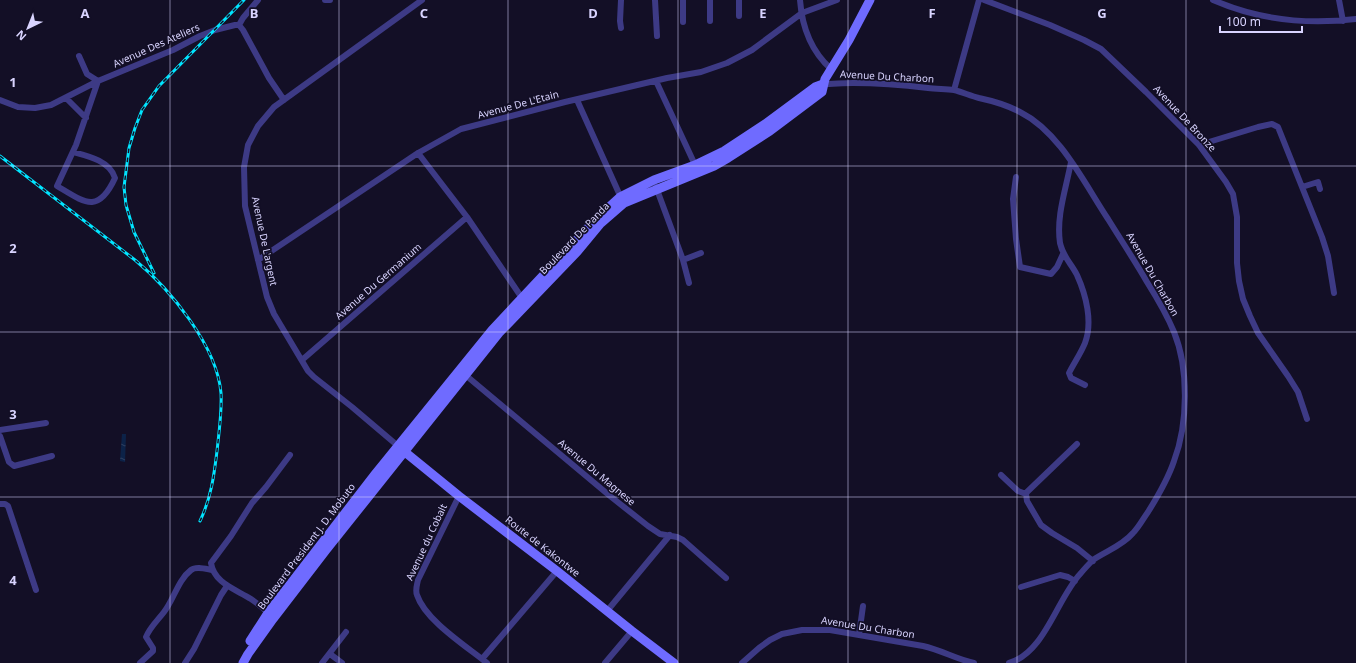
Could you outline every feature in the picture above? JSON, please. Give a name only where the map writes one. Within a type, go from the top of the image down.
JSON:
[{"type":"street","points":[[258,0],[239,25],[269,78],[284,100]]},
{"type":"street","points":[[325,0],[330,0]]},
{"type":"street","name":"Avenue De L'argent","points":[[401,448],[308,371],[274,314],[265,292],[245,206],[245,159],[248,145],[258,126],[274,107],[422,0]]},
{"type":"street","points":[[621,0],[621,28]]},
{"type":"street","points":[[655,0],[657,36]]},
{"type":"street","points":[[683,0],[683,22]]},
{"type":"street","points":[[710,0],[710,21]]},
{"type":"street","points":[[739,16],[740,0]]},
{"type":"street","points":[[800,0],[805,30],[810,43],[820,58],[831,69]]},
{"type":"street","name":"Avenue De L'Etain","points":[[258,260],[418,153],[461,129],[656,81],[701,72],[727,63],[752,50],[802,13],[837,0]]},
{"type":"street","name":"Boulevard De Panda","points":[[401,448],[463,373],[499,333],[524,301],[577,252],[622,200],[654,180],[697,169],[728,158],[794,108],[822,92],[823,84],[849,40],[870,0]]},
{"type":"street","points":[[954,90],[979,0]]},
{"type":"street","name":"Avenue De Bronze","points":[[984,0],[1050,25],[1100,49],[1199,145],[1226,182],[1232,194],[1237,217],[1237,263],[1239,281],[1246,305],[1258,333],[1298,392],[1307,419]]},
{"type":"street","points":[[1213,0],[1242,11],[1274,18],[1309,22],[1356,19]]},
{"type":"street","points":[[1339,0],[1343,20]]},
{"type":"street","name":"Avenue Des Ateliers","points":[[0,100],[18,107],[36,108],[51,106],[98,81],[173,50],[215,30],[239,25]]},
{"type":"street","points":[[73,152],[105,164],[113,171],[115,178],[105,195],[96,201],[89,203],[81,200],[57,186],[73,152],[98,81],[87,74],[79,56]]},
{"type":"street","points":[[656,81],[697,169]]},
{"type":"street","name":"Avenue Du Charbon","points":[[823,84],[880,84],[954,90],[1022,112],[1046,129],[1071,162],[1139,268],[1174,332],[1179,348],[1185,393],[1184,412],[1180,438],[1174,461],[1156,500],[1133,534],[1093,561],[1075,581],[1064,596],[1052,619],[1034,646],[1016,661],[1009,663]]},
{"type":"street","points":[[66,98],[86,118]]},
{"type":"street","points":[[577,100],[622,200]]},
{"type":"street","points":[[1199,145],[1258,127],[1275,124],[1281,130],[1290,159],[1317,223],[1328,256],[1334,293]]},
{"type":"street","points":[[418,153],[467,217],[524,301]]},
{"type":"street","points":[[1071,162],[1060,211],[1059,228],[1063,254],[1080,282],[1088,314],[1089,323],[1085,343],[1069,373],[1071,378],[1085,385]]},
{"type":"street","name":"Boulevard De Panda","points":[[622,200],[656,190],[697,169]]},
{"type":"street","points":[[1016,176],[1013,199],[1020,267],[1051,274],[1057,268],[1063,254]]},
{"type":"street","points":[[654,180],[656,190],[683,260],[689,283]]},
{"type":"street","points":[[1302,186],[1318,182],[1320,188]]},
{"type":"street","name":"Avenue Du Germanium","points":[[302,360],[467,217]]},
{"type":"street","points":[[683,260],[701,253]]},
{"type":"street","name":"Avenue Du Magnese","points":[[463,373],[648,526],[660,534],[670,535],[683,540],[726,578]]},
{"type":"street","points":[[0,430],[46,423]]},
{"type":"street","points":[[0,436],[9,462],[14,466],[52,456]]},
{"type":"street","points":[[1077,444],[1026,494],[1027,501],[1044,528],[1077,548],[1093,561]]},
{"type":"street","name":"Route de Kakontwe","points":[[401,448],[459,496],[674,663]]},
{"type":"street","name":"Boulevard President J. D. Mobuto","points":[[243,663],[305,572],[401,448]]},
{"type":"street","points":[[268,613],[252,599],[227,586],[216,576],[212,570],[211,563],[231,536],[252,503],[290,455]]},
{"type":"street","points":[[1001,475],[1018,491],[1026,494]]},
{"type":"street","name":"Avenue du Cobalt","points":[[459,496],[418,580],[416,590],[417,596],[429,617],[484,661]]},
{"type":"street","points":[[0,504],[5,504],[8,506],[36,590]]},
{"type":"street","points":[[607,611],[670,535]]},
{"type":"street","points":[[140,663],[153,651],[153,648],[146,637],[149,630],[165,611],[184,578],[191,569],[199,568],[212,570]]},
{"type":"street","points":[[484,661],[557,571]]},
{"type":"street","name":"Boulevard President J. D. Mobuto","points":[[237,663],[268,613],[305,572]]},
{"type":"street","points":[[1021,587],[1060,575],[1068,576],[1075,581]]},
{"type":"street","points":[[185,663],[198,643],[221,595],[227,586]]},
{"type":"street","points":[[859,635],[863,606]]},
{"type":"street","name":"Avenue Du Charbon","points":[[742,663],[770,640],[792,632],[815,629],[923,646],[936,649],[974,663]]},
{"type":"street","points":[[605,663],[632,631]]},
{"type":"street","points":[[322,663],[346,632]]},
{"type":"street","points":[[330,654],[342,663]]},
{"type":"water","points":[[122,434],[126,434],[125,462],[120,461]]},
{"type":"railway","points":[[154,273],[134,232],[126,205],[124,187],[129,148],[135,128],[142,110],[159,86],[244,0]]},
{"type":"railway","points":[[0,156],[149,272],[177,302],[190,320],[211,356],[218,375],[221,393],[221,415],[213,478],[207,504],[200,521]]}]
